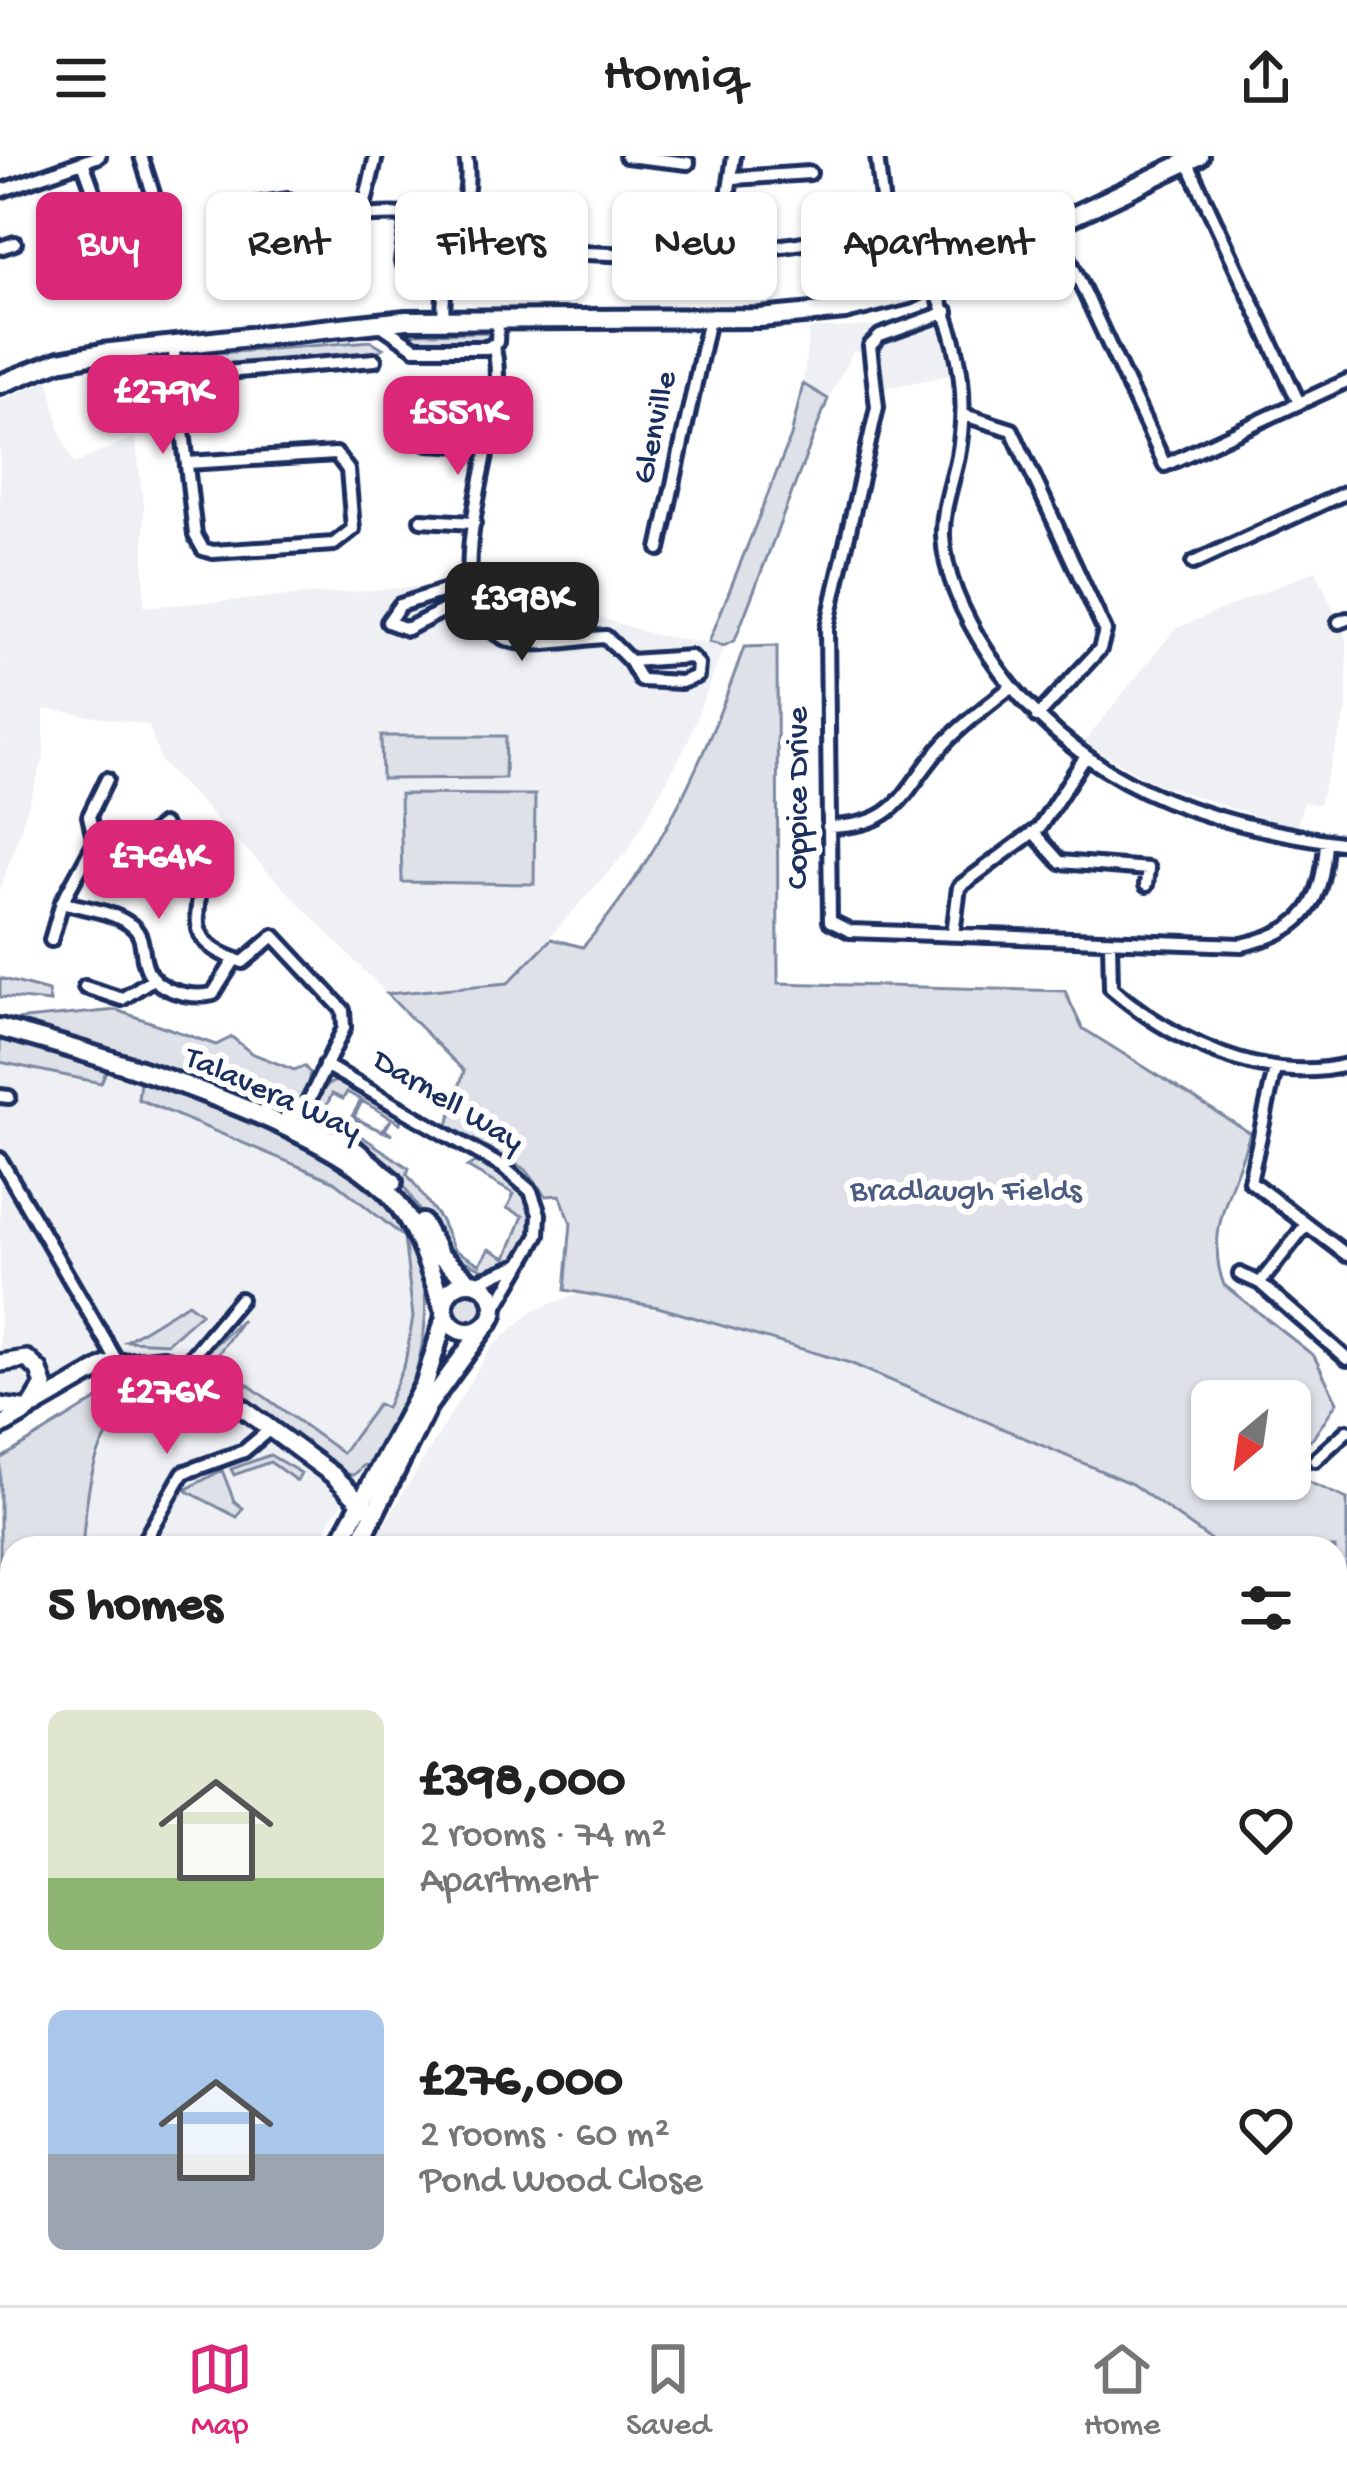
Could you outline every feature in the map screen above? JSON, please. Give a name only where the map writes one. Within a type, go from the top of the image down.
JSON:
[{"type":"main road","points":[[1075,214],[1193,159]]},
{"type":"main road","points":[[0,384],[79,357],[377,322],[709,319],[845,310],[878,300]]},
{"type":"main road","name":"Talavera Way","points":[[0,1028],[224,1100],[330,1151],[379,1183],[405,1215],[444,1313]]},
{"type":"main road","points":[[224,1100],[298,1124],[378,1167],[406,1198],[440,1256],[491,1296],[494,1311],[484,1328],[428,1405],[368,1504]]},
{"type":"main road","points":[[415,1403],[432,1312],[425,1257]]},
{"type":"main road","points":[[357,1535],[415,1403],[450,1291],[472,1283]]},
{"type":"main road","points":[[444,1313],[461,1331],[484,1328]]},
{"type":"street","points":[[0,191],[99,156]]},
{"type":"street","points":[[141,156],[153,192]]},
{"type":"street","points":[[367,192],[376,156]]},
{"type":"street","points":[[465,192],[466,156]]},
{"type":"street","points":[[626,156],[688,164]]},
{"type":"street","points":[[731,192],[734,156]]},
{"type":"street","points":[[878,156],[882,192]]},
{"type":"street","points":[[1193,159],[1299,403]]},
{"type":"street","points":[[83,162],[94,192]]},
{"type":"street","points":[[734,178],[810,173]]},
{"type":"street","points":[[289,200],[294,226],[242,234],[238,207],[289,200]]},
{"type":"street","points":[[1075,271],[1165,465],[1347,381]]},
{"type":"street","points":[[443,300],[444,320]]},
{"type":"street","points":[[940,300],[959,358],[964,416],[944,519],[945,551],[969,622],[1011,687],[1036,717],[1084,759],[1217,819],[1347,844]]},
{"type":"street","name":"Coppice Drive","points":[[947,312],[880,336],[870,346],[877,407],[827,628],[833,925],[850,931],[1222,946],[1270,937],[1302,917],[1317,899],[1327,841]]},
{"type":"street","points":[[498,319],[493,346],[496,376],[468,594],[478,615],[504,638],[606,637],[641,680],[698,676],[698,664],[691,657],[630,661]]},
{"type":"street","name":"Glenville","points":[[658,549],[709,319]]},
{"type":"street","points":[[401,341],[406,320]]},
{"type":"street","points":[[377,322],[415,348],[493,346]]},
{"type":"street","points":[[173,344],[195,535],[203,549],[213,553],[346,540],[354,523],[348,470],[329,452],[188,464]]},
{"type":"street","points":[[128,380],[375,360]]},
{"type":"street","points":[[964,416],[1012,430],[1106,631],[1100,649],[1036,717]]},
{"type":"street","points":[[428,443],[488,446]]},
{"type":"street","points":[[1193,563],[1347,492]]},
{"type":"street","points":[[421,520],[474,523]]},
{"type":"street","points":[[456,587],[468,594],[407,628],[388,622],[400,605],[456,587]]},
{"type":"street","points":[[828,827],[863,826],[889,814],[952,736],[1011,687]]},
{"type":"street","points":[[952,934],[958,887],[1034,833],[1084,759]]},
{"type":"street","points":[[51,940],[62,902],[95,842],[88,816],[107,779]]},
{"type":"street","points":[[95,842],[136,848],[162,825],[202,870],[193,921],[202,937],[243,962],[274,936],[343,1010],[344,1028],[298,1124]]},
{"type":"street","points":[[1034,833],[1060,862],[1148,869]]},
{"type":"street","points":[[1146,885],[1149,851]]},
{"type":"street","points":[[62,902],[128,922],[142,938],[146,966],[154,979],[197,998],[213,994],[235,959]]},
{"type":"street","points":[[1110,941],[1108,976],[1114,991],[1218,1052],[1275,1070],[1347,1065]]},
{"type":"street","points":[[85,987],[122,998],[154,979]]},
{"type":"street","name":"Darnell Way","points":[[325,1065],[375,1089],[526,1183],[540,1224],[494,1311]]},
{"type":"street","points":[[1275,1070],[1250,1180],[1347,1256]]},
{"type":"street","points":[[0,1160],[117,1361]]},
{"type":"street","points":[[1260,1283],[1305,1226]]},
{"type":"street","points":[[472,1283],[522,1264]]},
{"type":"street","points":[[1240,1274],[1260,1283],[1347,1359]]},
{"type":"street","points":[[183,1367],[240,1299]]},
{"type":"street","points":[[0,1427],[117,1361],[152,1358],[183,1367],[368,1504]]},
{"type":"street","points":[[0,1363],[27,1359],[43,1377],[69,1387]]},
{"type":"street","points":[[32,1408],[43,1377]]},
{"type":"street","points":[[0,1406],[32,1408]]},
{"type":"street","points":[[147,1536],[184,1473],[244,1450],[269,1430]]},
{"type":"street","points":[[1315,1460],[1347,1431]]},
{"type":"street","points":[[316,1464],[344,1493],[357,1535]]},
{"type":"street","points":[[344,1493],[368,1504]]},
{"type":"shaded area","points":[[923,312],[940,327],[951,375],[885,388],[876,352],[853,352],[828,399],[803,384],[809,329],[878,326]]},
{"type":"shaded area","points":[[49,380],[60,432],[74,464],[135,437],[144,506],[144,607],[455,584],[579,611],[652,634],[724,646],[686,746],[628,850],[508,983],[387,994],[161,762],[149,725],[44,709],[44,758],[0,891],[0,401]]},
{"type":"shaded area","points":[[1316,570],[1347,641],[1347,709],[1319,805],[1303,802],[1296,829],[1150,781],[1084,742],[1175,629]]},
{"type":"shaded area","points":[[0,1062],[100,1083],[105,1073],[211,1104],[337,1159],[424,1258],[429,1313],[412,1403],[395,1439],[333,1515],[323,1536],[83,1536],[90,1478],[118,1419],[153,1380],[151,1371],[112,1373],[0,1441]]},
{"type":"shaded area","points":[[580,1293],[658,1307],[850,1363],[1132,1485],[1205,1536],[377,1536],[490,1349],[532,1311]]},
{"type":"green space","points":[[492,332],[494,344],[410,339],[414,333]]},
{"type":"green space","points":[[371,341],[383,348],[371,355],[184,371],[183,356]]},
{"type":"green space","points":[[803,384],[828,399],[735,640],[724,646],[709,642],[791,436]]},
{"type":"green space","name":"Bradlaugh Fields","points":[[777,646],[778,983],[1065,991],[1082,1028],[1250,1133],[1219,1227],[1217,1246],[1224,1285],[1314,1356],[1337,1402],[1311,1439],[1311,1380],[1191,1380],[1191,1500],[1311,1500],[1311,1483],[1347,1499],[1347,1536],[1205,1536],[1132,1484],[850,1363],[658,1307],[565,1290],[571,1223],[560,1195],[546,1196],[526,1170],[448,1125],[464,1071],[387,994],[508,983],[551,939],[583,947],[658,842],[713,728],[744,647]]},
{"type":"green space","points":[[381,736],[506,736],[505,778],[382,779]]},
{"type":"green space","points":[[400,794],[535,795],[534,884],[402,882]]},
{"type":"green space","points":[[0,978],[48,991],[50,1002],[0,997]]},
{"type":"green space","points":[[116,1010],[216,1045],[232,1037],[251,1053],[294,1070],[304,1066],[310,1073],[307,1088],[288,1112],[5,1021]]},
{"type":"green space","points":[[0,1034],[108,1066],[101,1083],[0,1062]]},
{"type":"green space","points":[[140,1081],[301,1142],[349,1170],[388,1204],[414,1246],[425,1299],[418,1364],[366,1482],[359,1484],[370,1468],[364,1465],[354,1475],[346,1474],[269,1418],[201,1357],[242,1320],[214,1360],[342,1453],[378,1404],[386,1408],[405,1363],[413,1317],[404,1237],[334,1181],[138,1099]]},
{"type":"green space","points":[[336,1081],[401,1117],[400,1123],[362,1101],[354,1117],[376,1128],[351,1118],[361,1100],[347,1092],[343,1099],[332,1094],[324,1111],[409,1168],[407,1174],[440,1219],[454,1250],[480,1264],[489,1249],[506,1258],[523,1216],[507,1208],[514,1194],[467,1167],[475,1162],[521,1191],[534,1223],[517,1260],[489,1272],[445,1252],[398,1176],[316,1119],[319,1096]]},
{"type":"green space","points":[[469,1288],[482,1294],[488,1307],[482,1320],[469,1326],[456,1320],[450,1307],[456,1294]]},
{"type":"green space","points":[[188,1303],[201,1313],[167,1343],[126,1341]]},
{"type":"green space","points":[[150,1367],[151,1375],[98,1454],[83,1536],[0,1536],[0,1459]]},
{"type":"green space","points":[[270,1455],[301,1473],[297,1481],[270,1462],[234,1475],[231,1469]]},
{"type":"green space","points":[[222,1470],[234,1501],[243,1508],[237,1517],[185,1490]]}]
